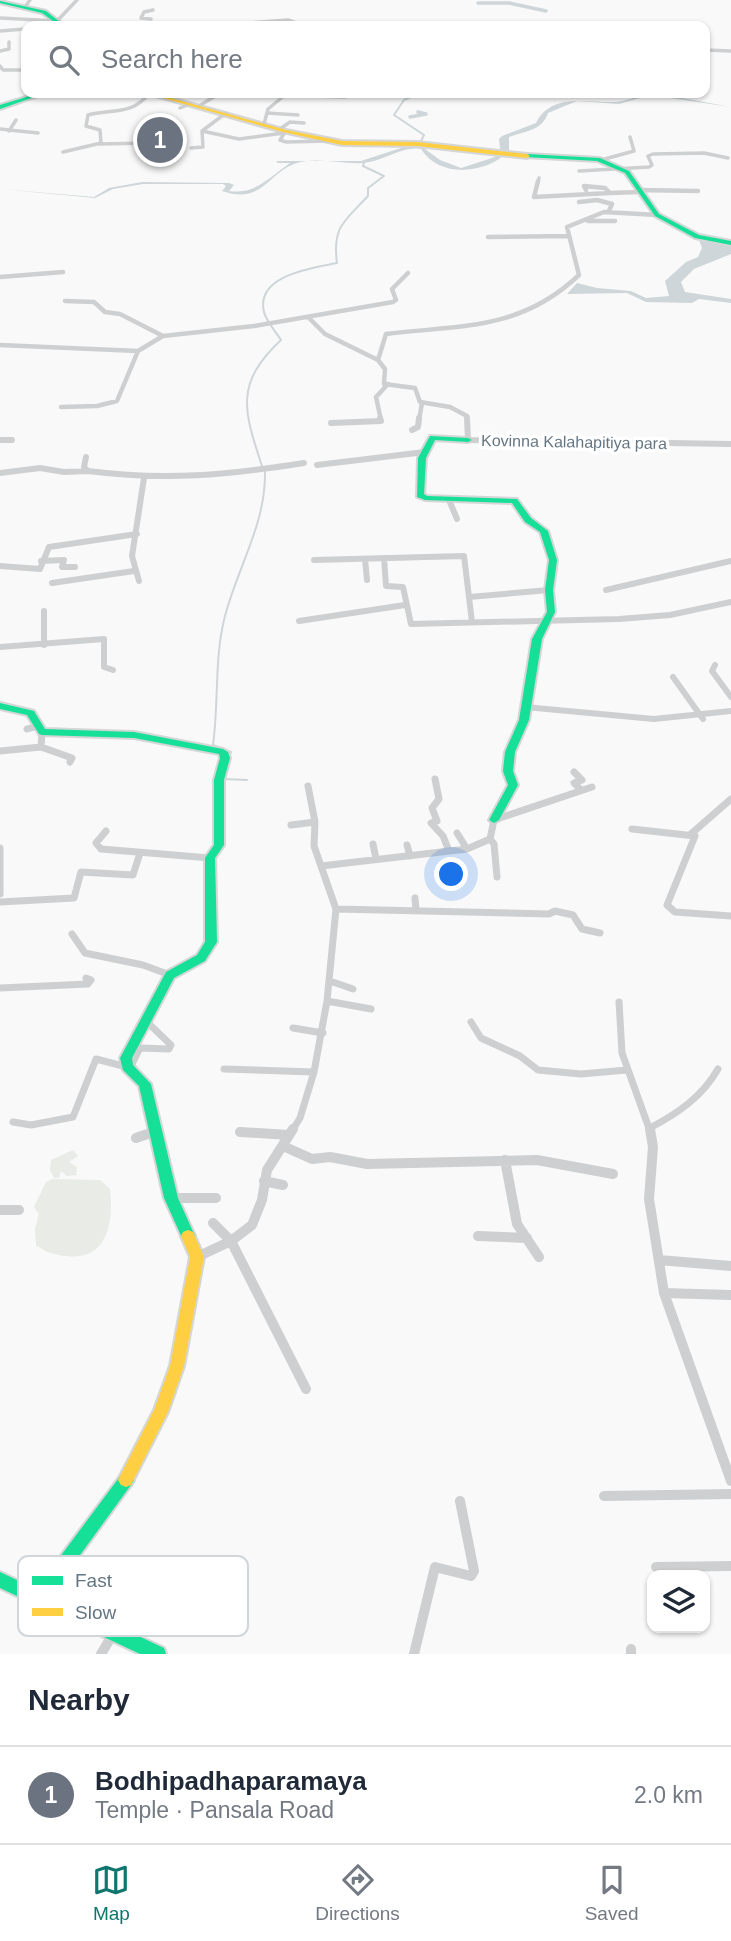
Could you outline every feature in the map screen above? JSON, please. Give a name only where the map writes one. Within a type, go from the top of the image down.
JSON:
[{"type":"street","points":[[62,21],[77,0]]},
{"type":"street","points":[[2,3],[28,4],[56,21]]},
{"type":"street","points":[[153,10],[144,12],[142,19],[158,21]]},
{"type":"street","points":[[0,18],[35,21]]},
{"type":"street","points":[[18,19],[21,23]]},
{"type":"street","points":[[0,32],[21,30]]},
{"type":"street","points":[[0,51],[9,49],[9,43]]},
{"type":"street","points":[[710,50],[731,51]]},
{"type":"street","points":[[1,69],[21,70]]},
{"type":"street","points":[[0,107],[34,98]]},
{"type":"street","points":[[99,144],[100,130],[86,126],[88,115],[133,110],[146,98]]},
{"type":"street","points":[[164,98],[226,113],[266,118],[298,115]]},
{"type":"street","points":[[190,106],[208,98]]},
{"type":"street","points":[[266,118],[274,101],[279,98]]},
{"type":"street","points":[[202,131],[226,113]]},
{"type":"street","points":[[266,118],[282,133]]},
{"type":"street","points":[[9,131],[16,120]]},
{"type":"street","points":[[262,140],[282,133],[290,122],[304,123]]},
{"type":"street","points":[[0,129],[38,132]]},
{"type":"street","points":[[202,131],[239,139],[282,133],[358,146],[417,144],[512,152],[546,158],[601,160],[634,151],[629,137]]},
{"type":"street","points":[[191,148],[203,147],[202,131]]},
{"type":"street","points":[[63,152],[65,149],[99,144],[150,143]]},
{"type":"street","points":[[579,171],[651,166],[648,156],[653,154],[704,153],[728,158]]},
{"type":"street","points":[[601,160],[623,170],[657,215]]},
{"type":"street","points":[[539,178],[534,197],[639,191],[698,191]]},
{"type":"street","points":[[586,190],[584,186],[605,188],[610,193]]},
{"type":"street","points":[[579,202],[597,200],[612,204],[610,211]]},
{"type":"street","points":[[378,360],[383,352],[386,334],[415,334],[484,323],[508,317],[562,294],[579,275],[567,227],[610,211],[657,215],[697,237],[729,243]]},
{"type":"street","points":[[584,221],[615,221]]},
{"type":"street","points":[[488,237],[569,236]]},
{"type":"street","points":[[0,277],[63,272]]},
{"type":"street","points":[[61,407],[97,406],[117,401],[127,371],[138,351],[163,336],[271,323],[393,302],[396,300],[391,292],[393,287],[400,277],[408,273]]},
{"type":"street","points":[[65,301],[94,302],[105,312],[120,314],[163,336]]},
{"type":"street","points":[[308,317],[325,334],[378,360],[385,369],[384,384],[388,384],[376,397],[381,421],[331,423]]},
{"type":"street","points":[[0,345],[138,351]]},
{"type":"street","name":"Kovinna Kalahapitiya para","points":[[388,384],[415,388],[422,403],[445,404],[462,411],[467,416],[468,440],[731,444]]},
{"type":"street","points":[[412,430],[418,427],[422,403]]},
{"type":"street","points":[[468,440],[433,438],[420,467],[419,495],[449,500],[514,501],[528,520],[544,531],[553,552],[549,590],[551,612],[537,639],[524,720],[511,745],[508,771],[513,785],[494,820],[490,839]]},
{"type":"street","points":[[0,440],[12,440]]},
{"type":"street","points":[[317,465],[348,464],[427,447]]},
{"type":"street","points":[[86,457],[84,467],[88,471]]},
{"type":"street","points":[[0,473],[40,468],[144,478],[222,475],[304,463]]},
{"type":"street","points":[[139,581],[134,571],[135,559],[132,556],[144,478]]},
{"type":"street","points":[[449,500],[451,511],[457,519]]},
{"type":"street","points":[[0,566],[40,569],[41,561],[49,547],[137,534]]},
{"type":"street","points":[[314,560],[464,556],[472,622]]},
{"type":"street","points":[[384,558],[386,586],[403,587],[411,624],[619,619],[670,615],[731,602]]},
{"type":"street","points":[[365,559],[367,580]]},
{"type":"street","points":[[41,561],[64,560],[62,567],[75,567]]},
{"type":"street","points":[[606,590],[731,561]]},
{"type":"street","points":[[52,583],[134,571]]},
{"type":"street","points":[[469,597],[549,590]]},
{"type":"street","points":[[299,621],[405,605]]},
{"type":"street","points":[[44,611],[44,645]]},
{"type":"street","points":[[0,648],[104,639],[104,667],[113,670]]},
{"type":"street","points":[[715,665],[712,671],[731,697]]},
{"type":"street","points":[[673,677],[703,719]]},
{"type":"street","points":[[0,706],[31,713],[41,747]]},
{"type":"street","points":[[525,707],[668,720],[703,719],[731,711]]},
{"type":"street","points":[[36,729],[121,733],[223,752],[225,758],[219,780],[219,845],[209,858],[211,942],[201,958],[170,975],[144,1019],[126,1058],[129,1068],[145,1084],[171,1198],[197,1257],[177,1366],[161,1412],[134,1468],[110,1506],[68,1556]]},
{"type":"street","points":[[0,751],[41,747],[72,758],[70,762]]},
{"type":"street","points":[[575,772],[582,780],[574,783],[580,789]]},
{"type":"street","points":[[435,779],[439,799],[432,808],[438,821],[431,823],[443,836],[449,851]]},
{"type":"street","points":[[197,1257],[231,1241],[252,1225],[262,1200],[264,1181],[300,1118],[314,1072],[323,1033],[336,909],[314,846],[315,822],[308,786]]},
{"type":"street","points":[[494,820],[592,787]]},
{"type":"street","points":[[632,829],[691,834],[731,799]]},
{"type":"street","points":[[291,825],[315,822]]},
{"type":"street","points":[[106,831],[96,843],[99,848],[209,858]]},
{"type":"street","points":[[457,832],[467,849]]},
{"type":"street","points":[[691,834],[695,841],[682,864],[667,905],[675,912],[731,916]]},
{"type":"street","points":[[321,866],[467,849],[490,839]]},
{"type":"street","points":[[490,839],[494,844],[498,877]]},
{"type":"street","points":[[373,844],[376,859]]},
{"type":"street","points":[[407,845],[410,856]]},
{"type":"street","points":[[0,848],[0,894]]},
{"type":"street","points":[[0,902],[74,898],[81,872],[133,875],[140,853]]},
{"type":"street","points":[[415,898],[416,910]]},
{"type":"street","points":[[336,909],[510,914],[549,914],[555,911],[573,915],[582,929],[600,933]]},
{"type":"street","points":[[72,934],[85,953],[130,964],[160,966],[170,975]]},
{"type":"street","points":[[0,988],[88,984],[91,980],[86,978]]},
{"type":"street","points":[[330,981],[353,989]]},
{"type":"street","points":[[327,1000],[371,1009]]},
{"type":"street","points":[[619,1002],[627,1070],[650,1128],[653,1147],[649,1199],[664,1293],[731,1481]]},
{"type":"street","points":[[129,1068],[131,1060],[140,1048],[169,1049],[171,1045],[144,1019]]},
{"type":"street","points":[[471,1022],[481,1038],[520,1056],[538,1070],[581,1074],[627,1070]]},
{"type":"street","points":[[293,1028],[323,1033]]},
{"type":"street","points":[[13,1122],[31,1125],[73,1116],[96,1059],[129,1068]]},
{"type":"street","points":[[224,1069],[314,1072]]},
{"type":"street","points":[[650,1128],[685,1110],[711,1084],[718,1069]]},
{"type":"street","points":[[136,1138],[156,1131]]},
{"type":"street","points":[[240,1132],[289,1135]]},
{"type":"street","points":[[283,1146],[312,1159],[330,1157],[367,1164],[537,1160],[613,1174]]},
{"type":"street","points":[[505,1160],[517,1224],[539,1257]]},
{"type":"street","points":[[264,1181],[283,1185]]},
{"type":"street","points":[[171,1198],[216,1198]]},
{"type":"street","points":[[0,1210],[19,1210]]},
{"type":"street","points":[[213,1223],[231,1241],[306,1389]]},
{"type":"street","points":[[478,1236],[527,1238]]},
{"type":"street","points":[[659,1260],[731,1266]]},
{"type":"street","points":[[664,1293],[731,1295]]},
{"type":"street","points":[[604,1496],[731,1494]]},
{"type":"street","points":[[414,1654],[435,1567],[471,1576],[474,1571],[460,1501]]},
{"type":"street","points":[[656,1567],[731,1566]]},
{"type":"street","points":[[0,1580],[18,1589]]},
{"type":"street","points":[[101,1654],[112,1636]]},
{"type":"street","points":[[118,1636],[158,1654]]},
{"type":"shaded area","points":[[640,98],[619,104],[578,101],[616,102]]},
{"type":"shaded area","points":[[670,98],[682,98],[731,107]]},
{"type":"shaded area","points":[[577,101],[548,113],[537,127],[509,137],[509,151],[488,165],[476,168],[451,169],[429,159],[421,149],[407,150],[364,163],[325,161],[361,161],[407,146],[421,146],[440,160],[461,168],[495,157],[502,136],[536,123],[551,107]]},
{"type":"shaded area","points":[[276,161],[309,161],[294,164],[255,191],[246,194],[222,191],[226,186],[223,184],[143,184],[113,189],[95,198],[0,189],[94,197],[109,188],[142,182],[229,183],[234,185],[229,191],[238,192],[262,184],[290,163]]},
{"type":"shaded area","points":[[699,240],[731,245],[731,254],[694,269],[681,282],[685,292],[731,299],[731,303],[699,299],[692,303],[646,302],[627,293],[567,294],[577,283],[631,291],[646,298],[669,296],[665,281],[686,262],[698,257],[702,248]]},
{"type":"shaded area","points":[[73,1150],[78,1156],[69,1162],[77,1167],[76,1175],[67,1176],[61,1171],[59,1178],[54,1178],[50,1170],[51,1160]]},
{"type":"shaded area","points":[[52,1179],[100,1180],[110,1189],[110,1220],[107,1233],[93,1251],[82,1256],[68,1256],[36,1246],[35,1229],[39,1214],[34,1207],[46,1182]]},
{"type":"waterway","points":[[478,3],[509,3],[546,11]]},
{"type":"waterway","points":[[409,98],[404,100],[394,115],[424,135],[420,143]]},
{"type":"waterway","points":[[410,117],[426,114],[418,112]]},
{"type":"waterway","points":[[262,466],[251,429],[247,399],[256,371],[281,340],[265,315],[264,299],[268,289],[288,276],[337,263],[336,240],[342,225],[368,196],[368,188],[384,176],[363,166],[364,162]]},
{"type":"waterway","points":[[229,758],[231,752],[213,745],[219,648],[230,598],[261,509],[265,471]]},
{"type":"waterway","points":[[224,779],[247,780]]},
{"type":"traffic: fast","points":[[0,2],[44,12],[56,21]]},
{"type":"traffic: fast","points":[[0,107],[28,98]]},
{"type":"traffic: fast","points":[[527,156],[598,159],[627,172],[657,215],[697,237],[731,243]]},
{"type":"traffic: fast","points":[[468,440],[433,438],[422,458],[420,495],[425,498],[514,501],[528,520],[544,531],[553,560],[549,590],[551,612],[537,639],[524,720],[510,752],[508,771],[513,785],[494,820]]},
{"type":"traffic: fast","points":[[0,706],[31,713],[42,732],[134,735],[223,752],[225,758],[219,780],[219,845],[210,858],[211,942],[201,958],[170,975],[126,1058],[127,1067],[145,1084],[171,1198],[188,1236]]},
{"type":"traffic: fast","points":[[70,1556],[126,1480]]},
{"type":"traffic: fast","points":[[0,1580],[18,1588]]},
{"type":"traffic: fast","points":[[120,1636],[158,1654]]},
{"type":"traffic: slow","points":[[166,98],[285,131],[342,143],[417,144],[527,156]]},
{"type":"traffic: slow","points":[[126,1480],[161,1412],[177,1366],[197,1257],[188,1236]]},
{"type":"place","name":"Bodhipadhaparamaya","points":[[160,140]]}]
